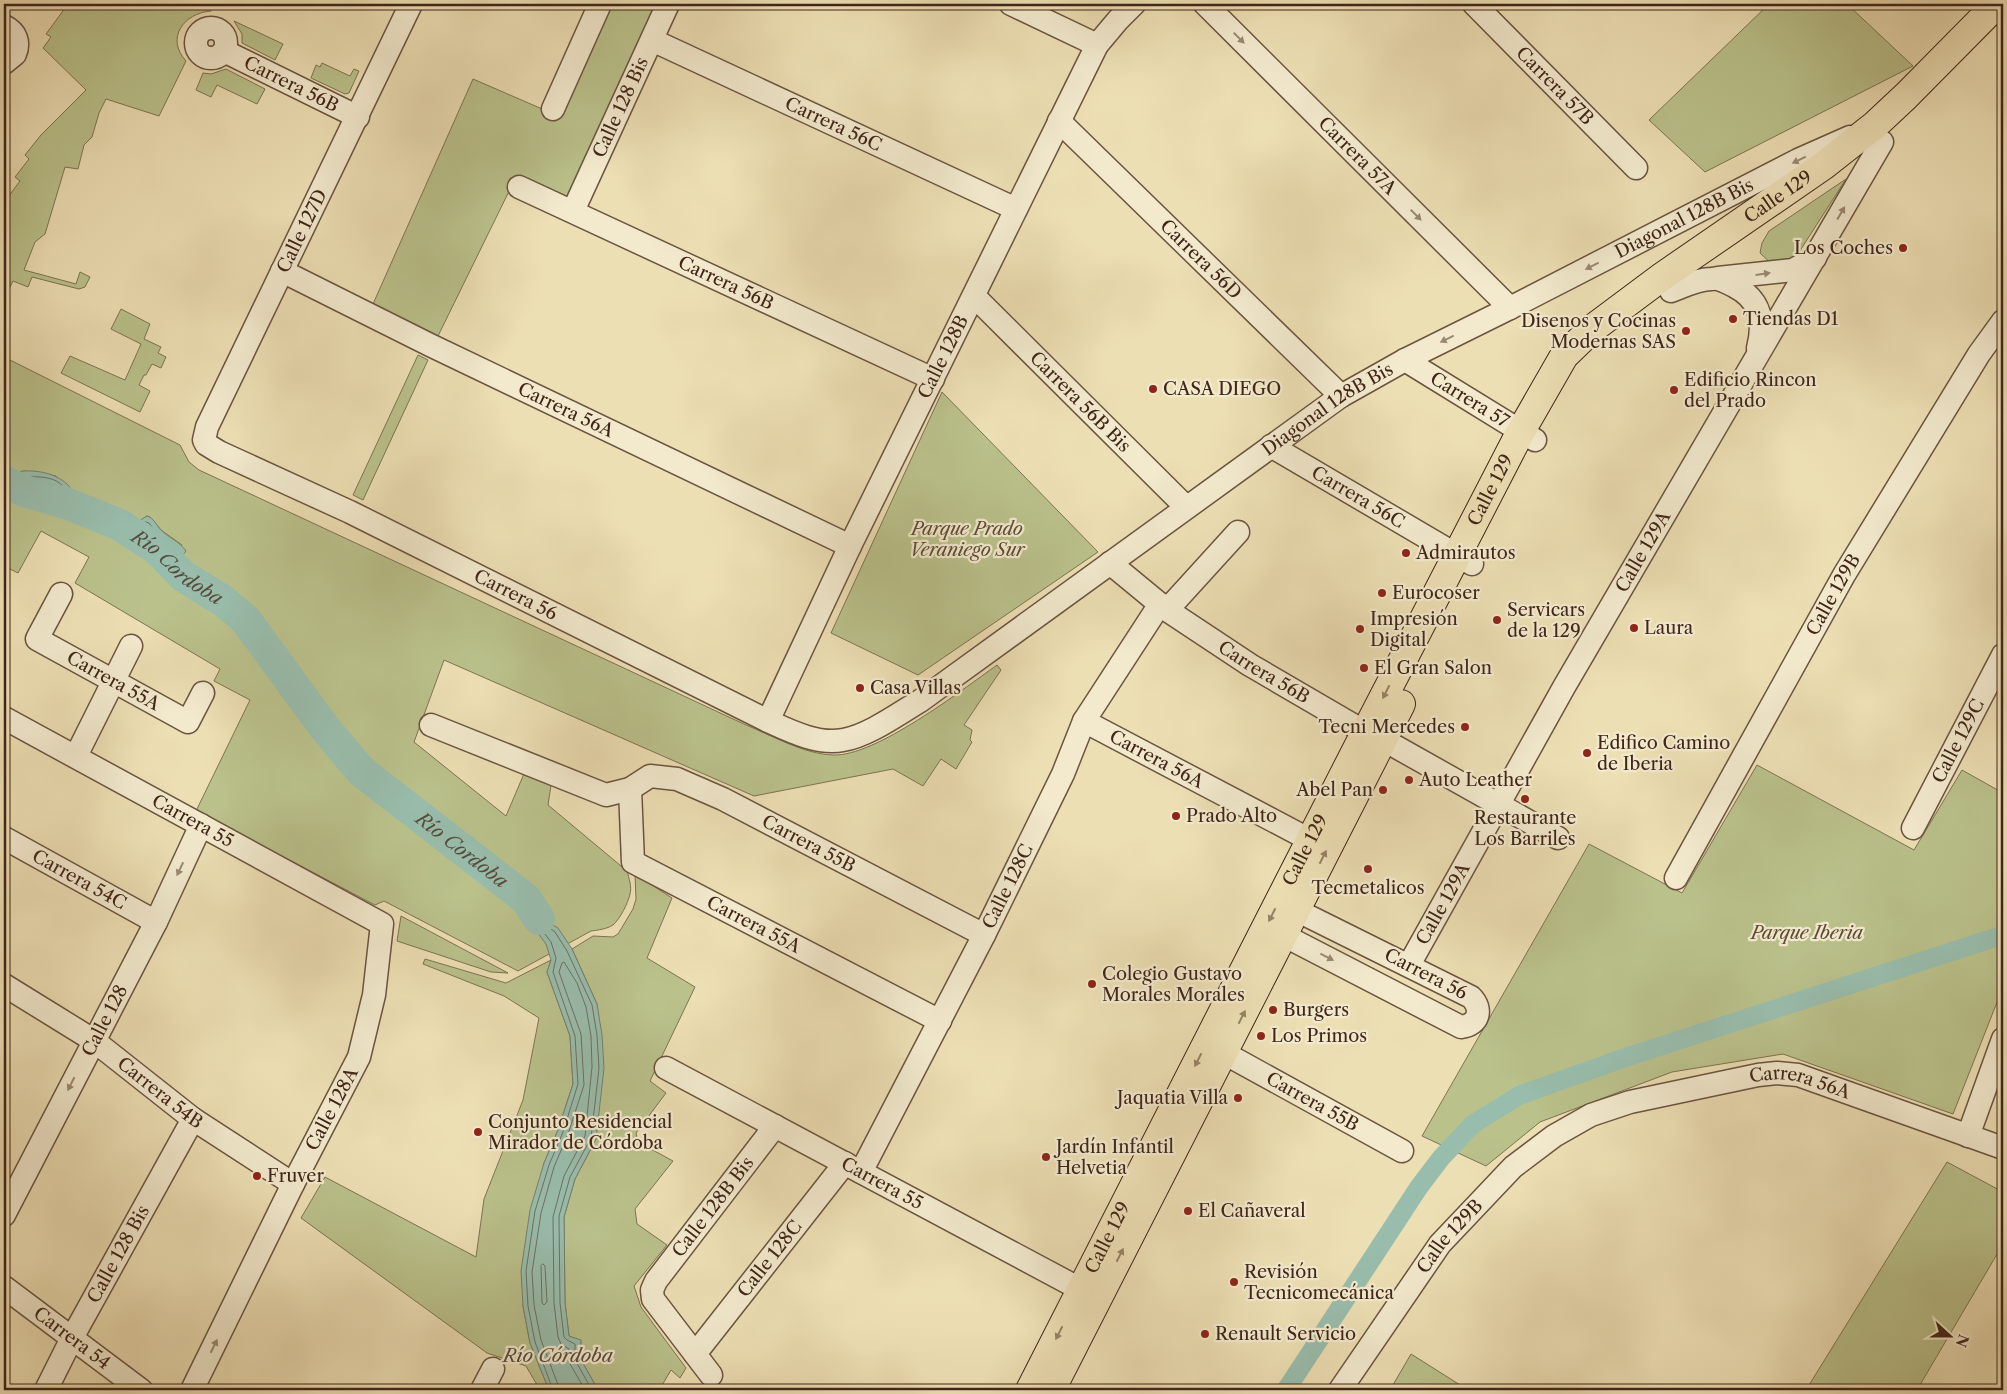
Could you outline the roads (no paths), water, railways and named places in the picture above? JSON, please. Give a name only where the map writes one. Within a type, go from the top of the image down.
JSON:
[{"type":"main road","name":"Calle 129","points":[[1030,1390],[1090,1294],[1224,1053],[1296,910],[1374,735],[1528,436],[1556,368],[1573,345],[1662,276],[1823,166],[1879,134],[1906,96],[1997,4]]},
{"type":"main road","name":"Calle 129","points":[[1528,436],[1581,359],[1591,349],[1879,134],[2003,22]]},
{"type":"main road","name":"Calle 129","points":[[1051,1390],[1090,1294],[1310,840],[1374,735]]},
{"type":"street","name":"Calle 127D","points":[[219,452],[206,444],[204,440],[205,434],[412,4]]},
{"type":"street","points":[[553,110],[600,4]]},
{"type":"street","name":"Calle 128 Bis","points":[[573,211],[668,4]]},
{"type":"street","points":[[1011,4],[1098,45]]},
{"type":"street","name":"Calle 128B","points":[[768,721],[850,546],[1059,121],[1098,45],[1134,4]]},
{"type":"street","name":"Carrera 57A","points":[[1205,4],[1510,308]]},
{"type":"street","name":"Carrera 57B","points":[[1474,4],[1636,168]]},
{"type":"street","points":[[4,26],[15,35],[17,48],[10,59],[4,63]]},
{"type":"street","name":"Carrera 56C","points":[[652,40],[1016,208]]},
{"type":"street","name":"Carrera 56B","points":[[224,51],[358,117]]},
{"type":"street","name":"Carrera 56D","points":[[1059,121],[1341,396]]},
{"type":"street","name":"Diagonal 128B Bis","points":[[813,738],[842,741],[859,735],[920,701],[1341,396],[1405,360],[1790,164],[1879,134]]},
{"type":"street","name":"Calle 129A","points":[[1409,965],[1498,804],[1815,258],[1879,134]]},
{"type":"street","name":"Carrera 56B","points":[[519,187],[933,379]]},
{"type":"street","points":[[1714,278],[1793,270],[1815,258]]},
{"type":"street","name":"Carrera 56A","points":[[282,271],[439,349],[850,546]]},
{"type":"street","points":[[1714,278],[1739,288],[1759,310],[1762,321],[1761,338],[1755,361]]},
{"type":"street","name":"Calle 129","points":[[1671,291],[1691,283],[1714,278]]},
{"type":"street","name":"Carrera 56B Bis","points":[[974,296],[1186,507]]},
{"type":"street","name":"Calle 129B","points":[[1676,878],[1844,575],[1979,354],[2003,321]]},
{"type":"street","name":"Carrera 57","points":[[1405,360],[1528,436]]},
{"type":"street","name":"Carrera 56C","points":[[1271,446],[1464,560]]},
{"type":"street","name":"Carrera 56","points":[[219,452],[350,512],[768,721],[798,735],[813,738]]},
{"type":"street","name":"Calle 128C","points":[[695,1354],[853,1168],[940,1021],[1062,774],[1084,721],[1163,607],[1238,532]]},
{"type":"street","name":"Carrera 56B","points":[[1110,563],[1163,607],[1250,665],[1558,838]]},
{"type":"street","name":"Carrera 55A","points":[[61,594],[37,639],[188,722],[203,693]]},
{"type":"street","points":[[76,756],[131,646]]},
{"type":"street","name":"Calle 129C","points":[[1913,828],[2003,655]]},
{"type":"street","name":"Carrera 55","points":[[4,718],[382,924]]},
{"type":"street","name":"Carrera 56A","points":[[1084,721],[1310,840]]},
{"type":"street","name":"Carrera 55B","points":[[431,726],[606,795],[630,789],[650,776],[677,779],[723,799],[984,935]]},
{"type":"street","name":"Carrera 55A","points":[[630,789],[633,862],[940,1021]]},
{"type":"street","name":"Calle 128","points":[[4,1215],[93,1040],[156,922],[201,825]]},
{"type":"street","name":"Carrera 54C","points":[[4,838],[156,922]]},
{"type":"street","name":"Carrera 56","points":[[1283,935],[1462,1027],[1475,1022],[1479,1008],[1477,1002],[1471,997],[1296,910]]},
{"type":"street","name":"Calle 128A","points":[[192,1390],[293,1184],[359,1057],[374,995],[382,924]]},
{"type":"street","name":"Carrera 54B","points":[[4,985],[93,1040],[194,1119],[293,1184]]},
{"type":"street","points":[[1968,1136],[2003,1039]]},
{"type":"street","name":"Carrera 55B","points":[[1224,1053],[1402,1151]]},
{"type":"street","name":"Carrera 55","points":[[666,1068],[1090,1294]]},
{"type":"street","name":"Carrera 56A","points":[[1591,1115],[1630,1102],[1758,1075],[1777,1073],[1798,1075],[2003,1148]]},
{"type":"street","name":"Calle 129B","points":[[1340,1390],[1440,1244],[1513,1167],[1554,1136],[1591,1115]]},
{"type":"street","name":"Calle 128 Bis","points":[[46,1390],[72,1338],[194,1119]]},
{"type":"street","name":"Calle 128B Bis","points":[[695,1354],[653,1299],[652,1290],[662,1274],[775,1126]]},
{"type":"street","name":"Carrera 54","points":[[4,1287],[140,1390]]},
{"type":"street","points":[[695,1354],[711,1375]]},
{"type":"street","points":[[482,1390],[493,1369]]},
{"type":"water","points":[[4,471],[30,471],[50,474],[62,480],[71,489],[61,500],[51,503],[42,501],[38,497],[13,497],[4,493]]},
{"type":"water","points":[[147,516],[186,551],[179,560],[165,554],[134,526]]},
{"type":"water","name":"Río Córdoba","points":[[507,872],[515,882],[514,885],[522,894],[531,895],[553,914],[550,923],[558,928],[572,949],[597,1004],[602,1035],[604,1068],[596,1139],[575,1179],[564,1217],[565,1303],[569,1336],[581,1340],[580,1358],[598,1390],[549,1390],[530,1343],[523,1306],[521,1271],[530,1210],[544,1163],[558,1130],[573,1084],[570,1036],[547,972],[551,960],[546,944],[534,928],[534,918],[527,911],[526,903],[516,900],[512,901],[508,880],[502,875]]},
{"type":"waterway","name":"Río Cordoba","points":[[4,481],[24,491],[66,503],[120,525],[157,549],[183,576],[222,600],[245,619],[324,727],[361,771],[526,899],[539,919]]},
{"type":"waterway","points":[[1286,1390],[1419,1187],[1441,1158],[1473,1124],[1520,1095],[1624,1058],[2003,935]]},
{"type":"place","name":"Los Coches","points":[[1903,248]]},
{"type":"place","name":"Tiendas D1","points":[[1733,319]]},
{"type":"place","name":"Disenos y Cocinas Modernas SAS","points":[[1686,331]]},
{"type":"place","name":"CASA DIEGO","points":[[1153,389]]},
{"type":"place","name":"Edificio Rincon del Prado","points":[[1674,390]]},
{"type":"place","name":"Admirautos","points":[[1406,553]]},
{"type":"place","name":"Eurocoser","points":[[1382,593]]},
{"type":"place","name":"Servicars de la 129","points":[[1497,620]]},
{"type":"place","name":"Laura","points":[[1634,628]]},
{"type":"place","name":"Impresión Digital","points":[[1360,629]]},
{"type":"place","name":"El Gran Salon","points":[[1364,668]]},
{"type":"place","name":"Casa Villas","points":[[860,688]]},
{"type":"place","name":"Tecni Mercedes","points":[[1465,727]]},
{"type":"place","name":"Edifico Camino de Iberia","points":[[1587,753]]},
{"type":"place","name":"Auto Leather","points":[[1409,780]]},
{"type":"place","name":"Abel Pan","points":[[1383,790]]},
{"type":"place","name":"Restaurante Los Barriles","points":[[1525,799]]},
{"type":"place","name":"Prado Alto","points":[[1176,816]]},
{"type":"place","name":"Tecmetalicos","points":[[1368,869]]},
{"type":"place","name":"Colegio Gustavo Morales Morales","points":[[1092,984]]},
{"type":"place","name":"Burgers","points":[[1273,1010]]},
{"type":"place","name":"Los Primos","points":[[1261,1036]]},
{"type":"place","name":"Jaquatia Villa","points":[[1238,1098]]},
{"type":"place","name":"Conjunto Residencial Mirador de Córdoba","points":[[478,1132]]},
{"type":"place","name":"Jardín Infantil Helvetia","points":[[1046,1157]]},
{"type":"place","name":"Fruver","points":[[257,1176]]},
{"type":"place","name":"El Cañaveral","points":[[1188,1211]]},
{"type":"place","name":"Revisión Tecnicomecánica","points":[[1234,1282]]},
{"type":"place","name":"Renault Servicio","points":[[1205,1334]]},
{"type":"park label","name":"Parque Prado Veraniego Sur","points":[[967,539]]},
{"type":"park label","name":"Parque Iberia","points":[[1807,933]]}]
